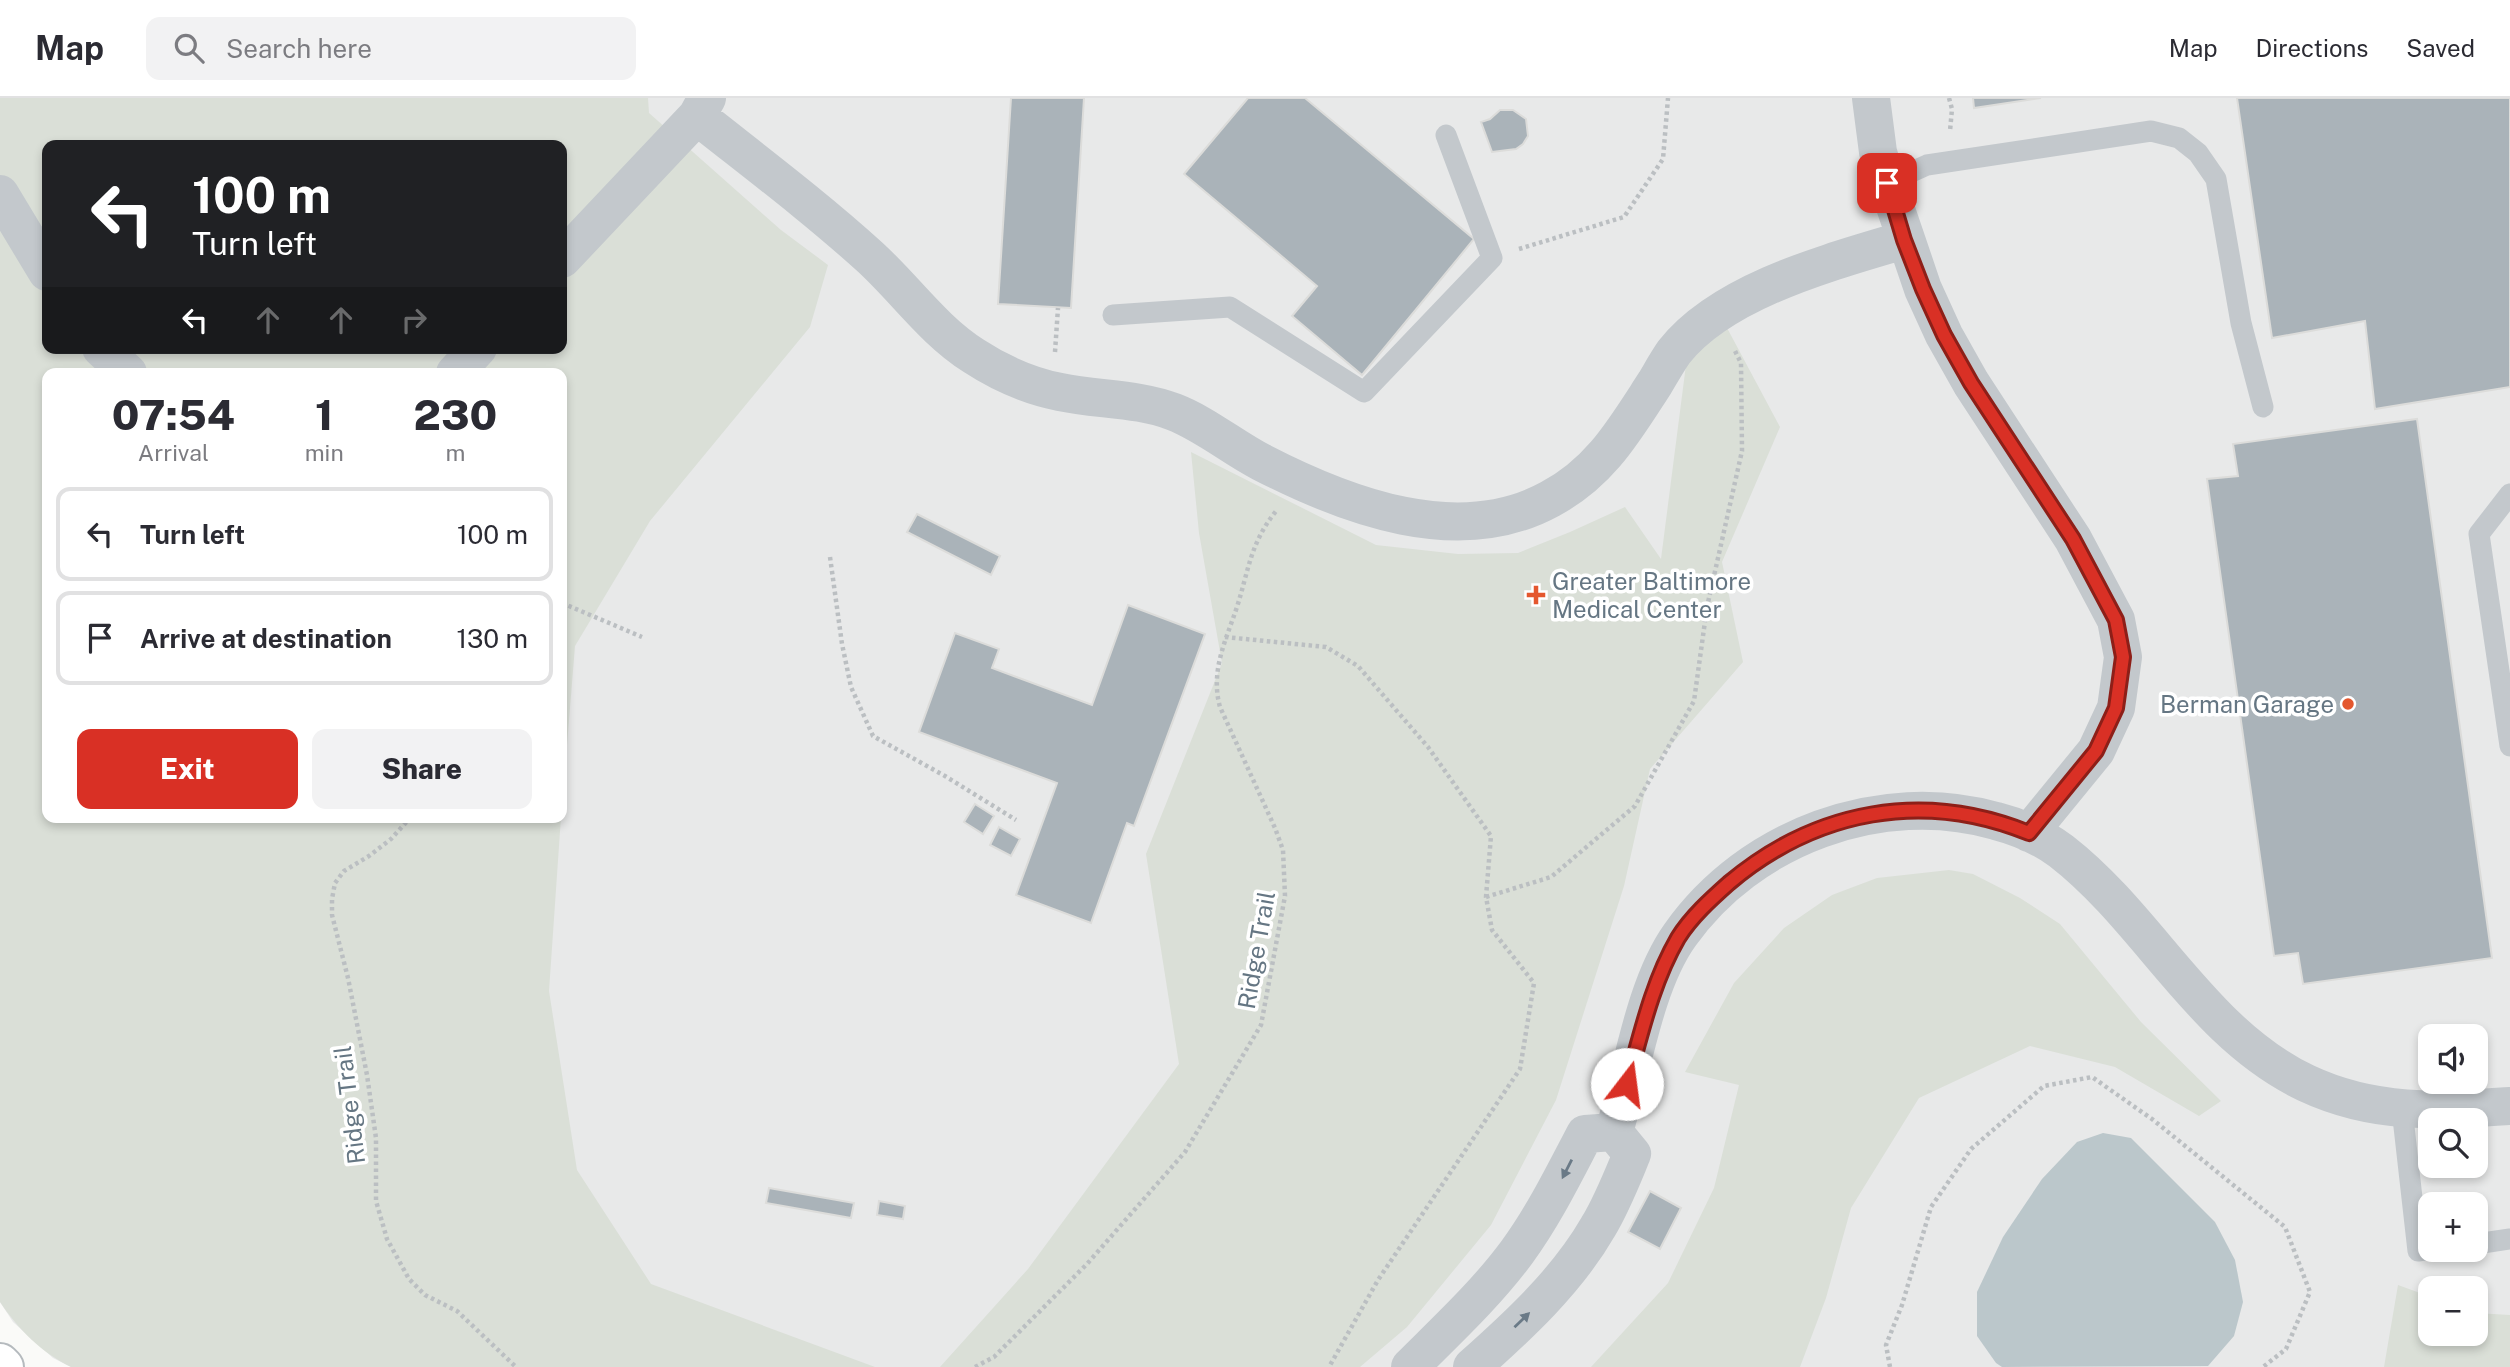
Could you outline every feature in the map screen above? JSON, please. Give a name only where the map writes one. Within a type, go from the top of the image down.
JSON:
[{"type":"main road","points":[[0,1363],[4,1367]]},
{"type":"street","points":[[1871,98],[1878,152],[1904,240],[1944,335],[1971,383],[2073,539],[2116,620],[2123,657],[2116,708],[2096,751],[2029,833]]},
{"type":"street","points":[[567,255],[702,107],[883,269],[934,326],[978,359],[1032,385],[1062,393],[1153,405],[1174,412],[1262,462],[1336,496],[1397,514],[1473,522],[1518,513],[1551,499],[1574,484],[1612,448],[1673,353],[1694,331],[1718,314],[1786,279],[1904,240]]},
{"type":"street","points":[[0,194],[42,264]]},
{"type":"street","points":[[107,354],[123,368]]},
{"type":"street","points":[[460,368],[472,354]]},
{"type":"street","points":[[1614,1132],[1660,972],[1680,935],[1712,898],[1752,864],[1789,842],[1822,828],[1858,817],[1934,809],[1979,816],[2029,833],[2062,852],[2103,891],[2203,1004],[2237,1037],[2271,1063],[2305,1083],[2374,1106],[2509,1114]]},
{"type":"street","points":[[1410,1367],[1470,1307],[1517,1252],[1547,1208],[1585,1134],[1614,1132]]},
{"type":"street","points":[[1472,1367],[1532,1310],[1568,1270],[1598,1228],[1632,1154],[1614,1132]]},
{"type":"lane","points":[[1887,183],[1927,165],[2151,131],[2179,138],[2198,153],[2216,179],[2241,323],[2263,407]]},
{"type":"lane","points":[[1113,316],[1230,307],[1364,392],[1492,258],[1446,135]]},
{"type":"lane","points":[[2510,494],[2479,534],[2510,746]]},
{"type":"lane","points":[[2402,1109],[2418,1251]]},
{"type":"lane","points":[[2488,1242],[2510,1239]]},
{"type":"path","points":[[1492,258],[1624,217],[1663,159],[1668,98]]},
{"type":"path","points":[[1944,138],[1950,135],[1952,124],[1948,98]]},
{"type":"path","points":[[1055,354],[1058,308]]},
{"type":"path","points":[[1486,897],[1551,877],[1635,806],[1695,701],[1707,607],[1742,451],[1741,363],[1718,314]]},
{"type":"path","name":"Ridge Trail","points":[[975,1367],[994,1357],[1087,1264],[1185,1152],[1261,1025],[1285,895],[1283,850],[1217,700],[1217,670],[1225,637],[1261,531],[1284,503]]},
{"type":"path","points":[[830,557],[851,687],[873,736],[1016,820]]},
{"type":"path","points":[[567,605],[642,637]]},
{"type":"path","points":[[1225,637],[1326,647],[1358,666],[1427,747],[1491,836],[1486,897],[1492,930],[1534,983],[1520,1069],[1378,1280],[1329,1367]]},
{"type":"path","name":"Ridge Trail","points":[[406,823],[391,839],[344,871],[335,883],[332,915],[348,978],[367,1075],[376,1138],[376,1201],[387,1239],[409,1279],[425,1295],[457,1311],[516,1367]]},
{"type":"path","points":[[1891,1367],[1886,1345],[1902,1305],[1931,1208],[1972,1149],[2044,1086],[2092,1077],[2152,1119],[2286,1227],[2310,1292],[2286,1349],[2263,1367]]},
{"type":"shaded area","name":"Greater Baltimore Medical Center","points":[[0,98],[2510,98],[2510,1367],[71,1367],[53,1358],[13,1322],[0,1302]]},
{"type":"shaded area","points":[[0,98],[648,98],[649,113],[781,230],[828,265],[810,327],[650,521],[575,646],[567,745],[567,368],[42,368],[42,823],[561,823],[549,991],[577,1170],[651,1284],[875,1367],[71,1367],[50,1355],[15,1322],[0,1302]]},
{"type":"shaded area","points":[[1726,326],[1780,427],[1722,562],[1743,662],[1650,769],[1624,886],[1556,1100],[1491,1225],[1407,1327],[1360,1367],[940,1367],[1028,1269],[1179,1064],[1146,854],[1222,663],[1199,533],[1191,452],[1376,545],[1458,554],[1518,553],[1625,507],[1661,559],[1687,357]]},
{"type":"shaded area","points":[[1949,870],[1973,874],[2020,898],[2060,924],[2141,1022],[2221,1101],[2199,1116],[2115,1067],[2030,1046],[1919,1098],[1851,1208],[1826,1298],[1800,1367],[1591,1367],[1668,1283],[1714,1188],[1739,1085],[1685,1072],[1734,983],[1784,928],[1832,895],[1877,878]]},
{"type":"shaded area","points":[[2103,1133],[2131,1138],[2215,1222],[2235,1260],[2243,1302],[2234,1336],[2208,1366],[2002,1367],[1996,1363],[1977,1336],[1977,1292],[2003,1237],[2042,1179],[2077,1142]]},
{"type":"shaded area","points":[[2398,1285],[2418,1292],[2418,1346],[2488,1346],[2488,1314],[2510,1315],[2510,1367],[2384,1367]]},
{"type":"building","points":[[1011,98],[1084,98],[1071,308],[998,304]]},
{"type":"building","points":[[1248,98],[1305,98],[1474,239],[1362,375],[1292,316],[1317,286],[1184,174]]},
{"type":"building","points":[[1973,98],[2041,98],[1974,108]]},
{"type":"building","points":[[2237,98],[2510,98],[2510,387],[2375,409],[2365,321],[2272,338]]},
{"type":"building","points":[[1500,110],[1513,110],[1526,119],[1528,136],[1516,149],[1492,152],[1481,122],[1490,119]]},
{"type":"building","name":"Berman Garage","points":[[2417,419],[2492,958],[2303,984],[2298,953],[2274,956],[2207,479],[2238,476],[2233,444]]},
{"type":"building","points":[[917,514],[1000,556],[991,575],[907,532]]},
{"type":"building","points":[[1128,605],[1205,634],[1134,826],[1127,823],[1091,923],[1016,895],[1057,783],[919,732],[955,633],[999,649],[992,668],[1092,705]]},
{"type":"building","points":[[975,804],[994,816],[983,834],[964,822]]},
{"type":"building","points":[[999,827],[1020,839],[1011,856],[990,845]]},
{"type":"building","points":[[769,1188],[854,1203],[851,1218],[766,1203]]},
{"type":"building","points":[[1650,1191],[1681,1208],[1660,1249],[1628,1232]]},
{"type":"building","points":[[879,1201],[905,1206],[903,1219],[877,1215]]},
{"type":"place","name":"Greater Baltimore Medical Center","points":[[1536,595]]},
{"type":"place","name":"Berman Garage","points":[[2348,704]]},
{"type":"route","points":[[1627,1084],[1660,972],[1680,935],[1712,898],[1752,864],[1789,842],[1822,828],[1858,817],[1896,811],[1934,809],[1979,816],[2029,833],[2096,751],[2116,708],[2123,657],[2116,620],[2073,539],[1971,383],[1944,335],[1904,240],[1887,183]]}]
